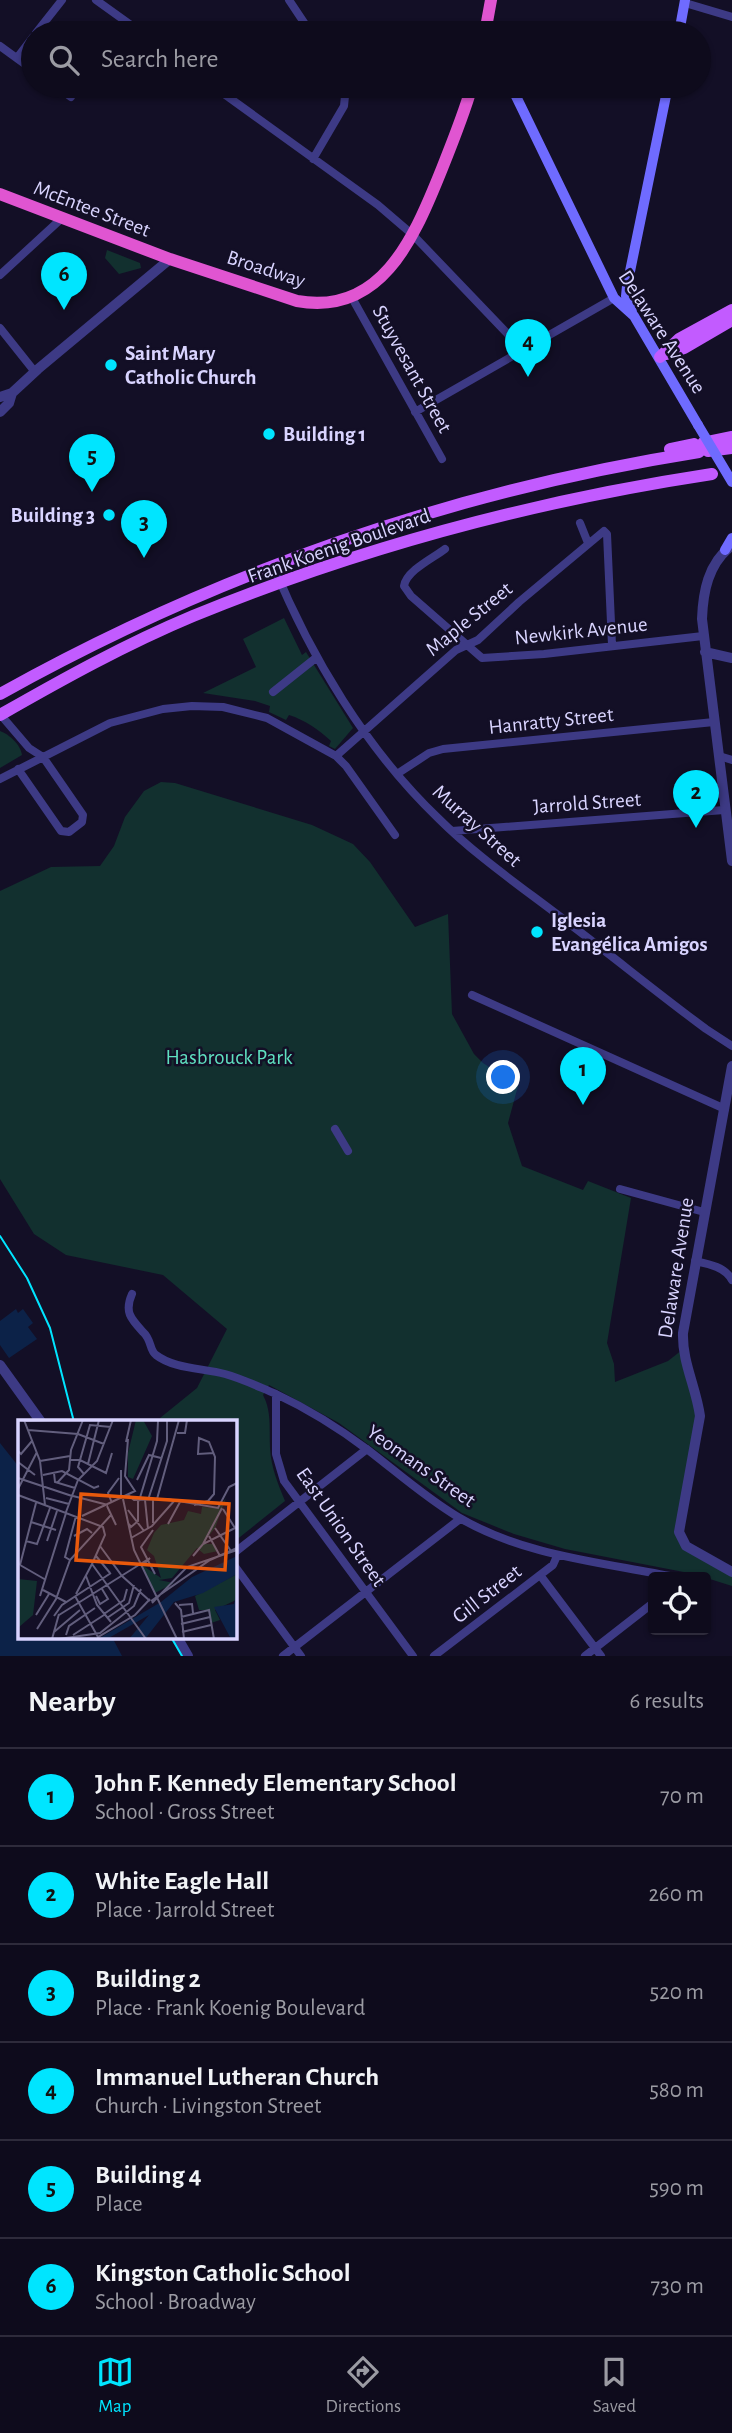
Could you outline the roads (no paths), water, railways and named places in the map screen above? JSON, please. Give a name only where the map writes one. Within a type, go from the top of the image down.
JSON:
[{"type":"highway","points":[[487,21],[491,0]]},
{"type":"highway","name":"Broadway","points":[[170,259],[312,304],[329,303],[364,291],[383,276],[413,235],[458,130],[468,98]]},
{"type":"highway","name":"McEntee Street","points":[[0,194],[170,259]]},
{"type":"main road","points":[[681,21],[685,2]]},
{"type":"main road","name":"Delaware Avenue","points":[[517,98],[614,298],[634,316],[660,357],[698,425],[720,475]]},
{"type":"main road","points":[[634,316],[626,296],[627,286],[666,98]]},
{"type":"main road","points":[[660,357],[679,339],[732,310]]},
{"type":"main road","points":[[660,357],[684,348],[732,320]]},
{"type":"main road","points":[[701,448],[732,437]]},
{"type":"main road","name":"Frank Koenig Boulevard","points":[[0,694],[146,620],[273,565],[362,533],[453,506],[582,474],[701,448],[732,448]]},
{"type":"main road","name":"Frank Koenig Boulevard","points":[[0,715],[77,672],[194,616],[368,552],[458,527],[608,492],[720,475]]},
{"type":"main road","points":[[729,548],[732,538]]},
{"type":"street","points":[[46,21],[62,0]]},
{"type":"street","points":[[96,0],[125,21]]},
{"type":"street","points":[[289,0],[303,21]]},
{"type":"street","points":[[685,2],[732,17]]},
{"type":"street","points":[[0,46],[21,61]]},
{"type":"street","points":[[17,58],[21,53]]},
{"type":"street","points":[[229,98],[378,205],[413,235],[523,350]]},
{"type":"street","points":[[313,159],[344,106],[345,98]]},
{"type":"street","points":[[0,275],[61,219]]},
{"type":"street","points":[[0,397],[12,393],[170,259]]},
{"type":"street","name":"Stuyvesant Street","points":[[351,296],[442,460]]},
{"type":"street","points":[[415,412],[614,298]]},
{"type":"street","points":[[0,328],[34,372]]},
{"type":"street","points":[[0,412],[9,403],[12,393]]},
{"type":"street","points":[[580,523],[588,543]]},
{"type":"street","name":"Maple Street","points":[[336,756],[456,650],[478,639],[601,532],[607,534],[612,645]]},
{"type":"street","points":[[729,548],[717,562],[706,586],[702,610],[731,855]]},
{"type":"street","points":[[445,549],[403,583],[411,596],[466,646]]},
{"type":"street","name":"Murray Street","points":[[273,565],[317,657],[365,731],[397,774],[452,831],[512,880],[682,1011],[732,1046]]},
{"type":"street","name":"Newkirk Avenue","points":[[466,646],[478,656],[486,658],[703,636]]},
{"type":"street","points":[[705,652],[732,658]]},
{"type":"street","points":[[273,692],[317,657]]},
{"type":"street","points":[[0,779],[110,723],[163,709],[223,707],[256,714],[336,756],[395,835]]},
{"type":"street","points":[[0,715],[30,748],[43,757],[83,815],[82,822],[69,832],[61,831],[18,769]]},
{"type":"street","name":"Hanratty Street","points":[[397,774],[429,753],[443,749],[714,722]]},
{"type":"street","points":[[719,757],[732,760]]},
{"type":"street","name":"Jarrold Street","points":[[452,831],[724,810]]},
{"type":"street","points":[[471,995],[724,1109]]},
{"type":"street","name":"Delaware Avenue","points":[[732,1066],[682,1333],[682,1350],[698,1401],[699,1416],[679,1532],[686,1546],[732,1572]]},
{"type":"street","points":[[335,1129],[348,1151]]},
{"type":"street","points":[[620,1189],[704,1212]]},
{"type":"street","points":[[695,1261],[715,1266],[732,1280]]},
{"type":"street","points":[[132,1294],[127,1308],[128,1315],[148,1336],[152,1351],[157,1356],[184,1366],[246,1381],[276,1394]]},
{"type":"street","points":[[0,1365],[40,1420]]},
{"type":"street","name":"Yeomans Street","points":[[276,1394],[317,1416],[367,1449],[424,1494],[460,1518],[514,1542],[557,1556],[648,1572]]},
{"type":"street","name":"East Union Street","points":[[276,1394],[276,1454],[284,1481],[413,1656]]},
{"type":"street","points":[[236,1551],[367,1449]]},
{"type":"street","points":[[283,1656],[460,1518]]},
{"type":"street","name":"Gill Street","points":[[434,1656],[540,1575],[553,1564],[557,1556]]},
{"type":"street","points":[[236,1568],[301,1656]]},
{"type":"street","points":[[540,1575],[601,1656]]},
{"type":"street","points":[[585,1656],[648,1607]]},
{"type":"street","points":[[178,1638],[188,1656]]},
{"type":"water","points":[[16,1309],[18,1313],[23,1309],[33,1323],[28,1327],[37,1339],[9,1358],[0,1345],[0,1321]]},
{"type":"water","points":[[0,1443],[18,1466],[18,1638],[113,1638],[122,1656],[0,1656]]},
{"type":"tram line","points":[[0,1236],[27,1278],[50,1328],[73,1420]]},
{"type":"tram line","points":[[172,1638],[182,1656]]},
{"type":"place","name":"Kingston Catholic School","points":[[64,310]]},
{"type":"place","name":"Saint Mary Catholic Church","points":[[111,365]]},
{"type":"place","name":"Immanuel Lutheran Church","points":[[528,377]]},
{"type":"place","name":"Building 1","points":[[269,434]]},
{"type":"place","name":"Building 4","points":[[92,492]]},
{"type":"place","name":"Building 3","points":[[109,515]]},
{"type":"place","name":"Building 2","points":[[144,558]]},
{"type":"place","name":"White Eagle Hall","points":[[696,828]]},
{"type":"place","name":"Iglesia Evangélica Amigos","points":[[537,932]]},
{"type":"place","name":"John F. Kennedy Elementary School","points":[[583,1105]]},
{"type":"park label","name":"Hasbrouck Park","points":[[229,1057]]}]
